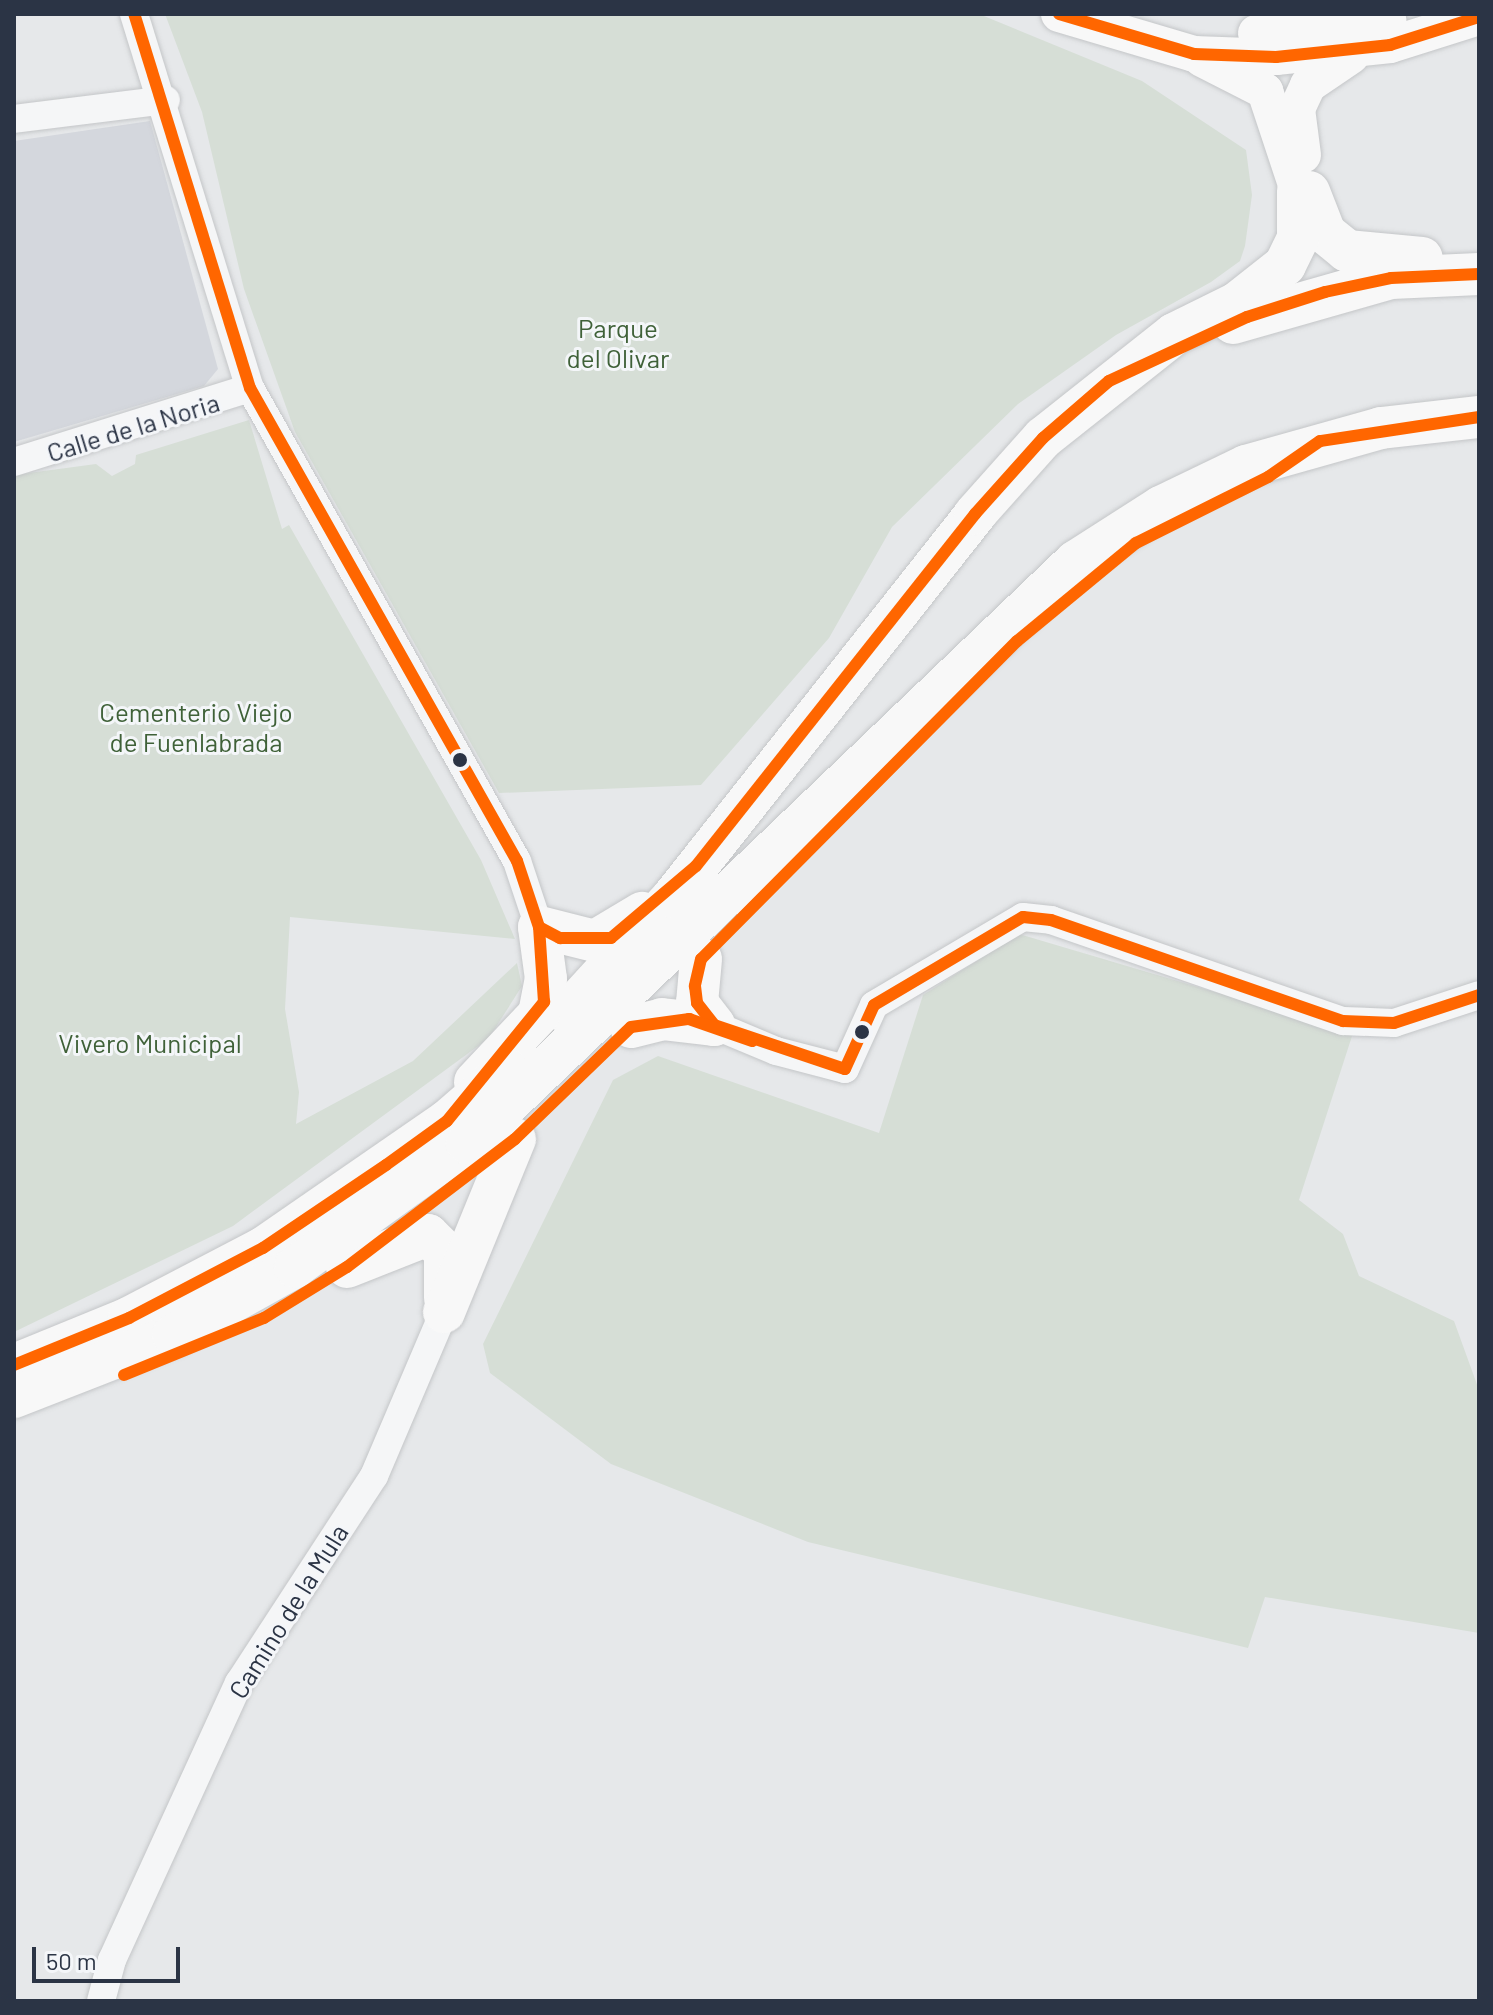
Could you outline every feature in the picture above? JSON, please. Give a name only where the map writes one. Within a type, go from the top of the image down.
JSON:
[{"type":"highway","points":[[1303,192],[1325,233],[1347,251],[1479,258]]},
{"type":"highway","points":[[14,1365],[129,1318],[263,1248],[447,1121],[598,983],[696,866],[975,514],[1043,438],[1109,381],[1266,284],[1298,238],[1303,192]]},
{"type":"highway","points":[[1109,381],[1247,317],[1325,292],[1391,278],[1479,274]]},
{"type":"highway","points":[[14,1397],[173,1335],[295,1267],[394,1200],[542,1076],[1009,617],[1075,562],[1161,507],[1320,441],[1479,417]]},
{"type":"highway","points":[[14,1417],[264,1318],[347,1267],[515,1139],[1081,585],[1136,543],[1268,477],[1320,441]]},
{"type":"highway","points":[[539,927],[560,938],[611,938],[696,866]]},
{"type":"highway","points":[[447,1121],[539,1014],[546,979],[539,927]]},
{"type":"highway","points":[[701,959],[697,1003],[714,1025]]},
{"type":"highway","points":[[631,1027],[662,1019],[714,1025]]},
{"type":"highway","points":[[444,1312],[515,1139]]},
{"type":"highway","points":[[347,1267],[414,1238],[436,1239],[445,1252],[444,1312]]},
{"type":"main road","points":[[1059,14],[1194,54],[1265,91],[1303,192]]},
{"type":"main road","points":[[1125,14],[1197,31],[1275,34],[1417,14]]},
{"type":"main road","points":[[1194,54],[1358,51],[1479,17]]},
{"type":"main road","points":[[1303,192],[1297,109],[1308,85],[1358,51]]},
{"type":"street","points":[[134,14],[166,100],[250,388],[517,861],[539,927]]},
{"type":"street","points":[[14,119],[166,100]]},
{"type":"street","name":"Calle de la Noria","points":[[14,462],[250,388]]},
{"type":"street","points":[[714,1025],[776,1051],[845,1069],[874,1005],[1023,917],[1051,920],[1343,1021],[1394,1023],[1479,995]]},
{"type":"street","name":"Camino de la Mula","points":[[101,2001],[112,1960],[239,1683],[374,1476],[444,1312]]},
{"type":"shaded area","points":[[150,121],[218,369],[204,386],[14,442],[14,141]]},
{"type":"green space","name":"Parque del Olivar","points":[[165,14],[979,14],[1142,81],[1246,150],[1252,195],[1245,246],[1240,261],[1211,282],[1116,335],[1018,404],[892,527],[829,638],[701,785],[499,793],[295,432],[244,289],[202,112]]},
{"type":"green space","name":"Cementerio Viejo de Fuenlabrada","points":[[249,420],[282,529],[289,525],[481,860],[515,939],[290,917],[285,1009],[299,1092],[296,1124],[413,1061],[517,963],[522,986],[489,1038],[233,1226],[14,1332],[14,475],[96,464],[112,476],[135,464],[136,455]]},
{"type":"green space","points":[[1019,934],[1353,1033],[1299,1200],[1343,1234],[1359,1276],[1454,1321],[1479,1390],[1479,1633],[1265,1597],[1248,1648],[808,1542],[611,1464],[490,1373],[483,1344],[613,1080],[658,1056],[879,1133],[923,995]]},
{"type":"transit line","points":[[14,1365],[129,1318],[263,1248],[386,1165],[447,1121],[544,1002],[539,927],[517,861],[250,388],[134,14]]},
{"type":"transit line","points":[[1059,14],[1194,54],[1276,57],[1390,45],[1479,17]]},
{"type":"transit line","points":[[539,927],[560,938],[611,938],[696,866],[975,514],[1043,438],[1109,381],[1247,317],[1325,292],[1391,278],[1479,274]]},
{"type":"transit line","points":[[1479,417],[1320,441],[1268,477],[1136,543],[1017,641],[701,959],[695,986],[697,1003],[714,1025],[845,1069],[874,1005],[1023,917],[1051,920],[1343,1021],[1394,1023],[1479,995]]},
{"type":"transit line","points":[[124,1375],[264,1318],[347,1267],[515,1139],[631,1027],[689,1019],[752,1041]]},
{"type":"park label","name":"Vivero Municipal","points":[[150,1043]]}]
